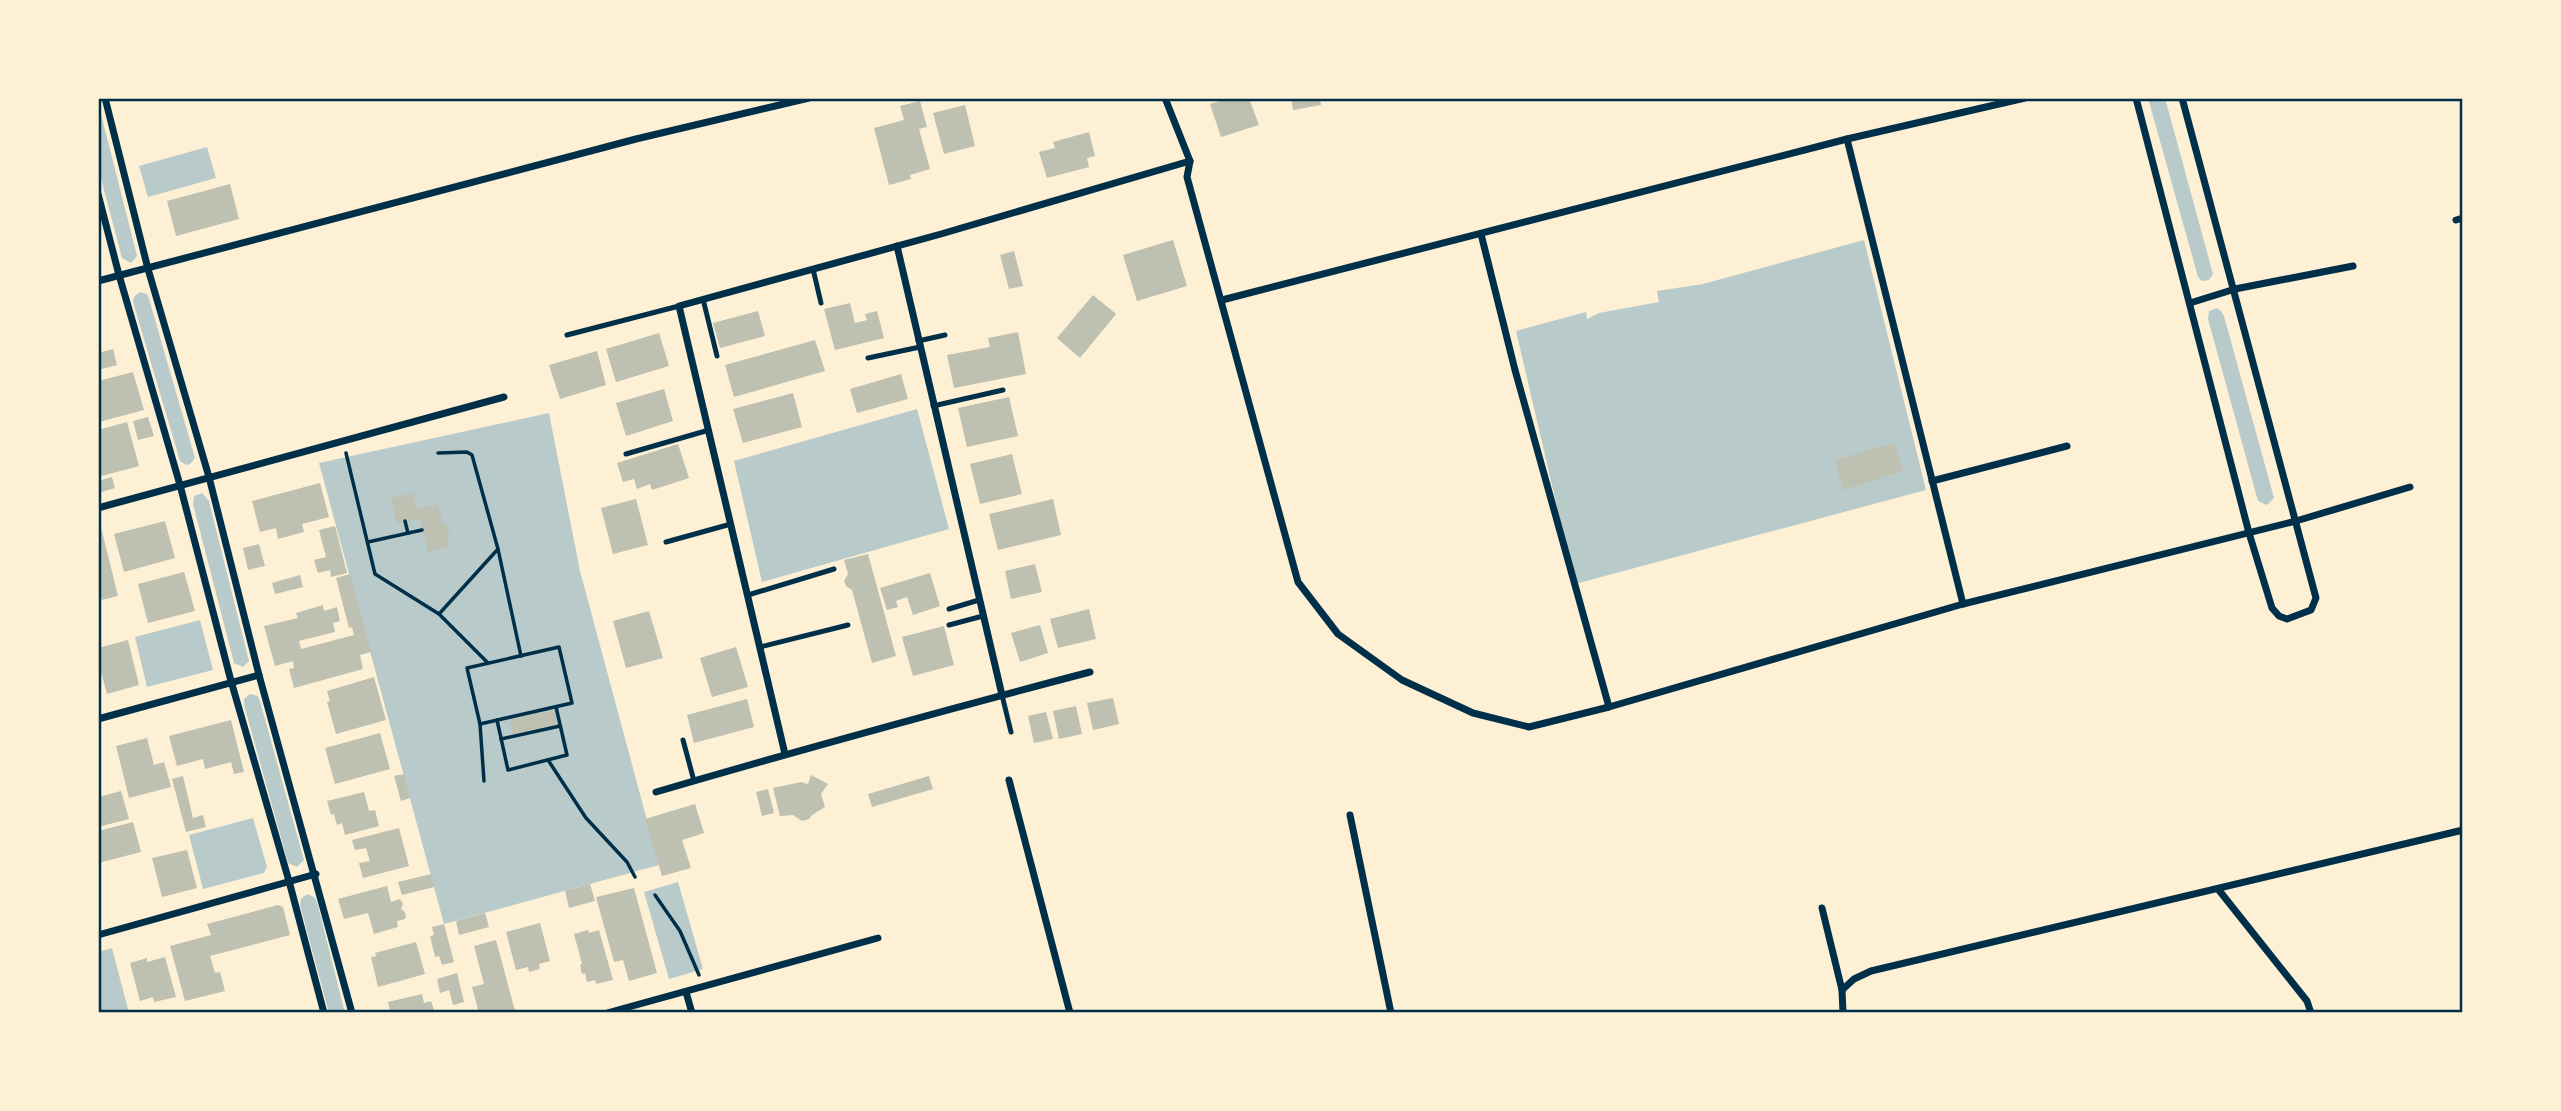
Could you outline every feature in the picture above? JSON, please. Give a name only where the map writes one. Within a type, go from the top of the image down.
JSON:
[{"type":"street","points":[[105,98],[148,269],[209,477],[259,675],[316,874],[352,1013]]},
{"type":"street","points":[[98,281],[636,139],[809,98]]},
{"type":"street","points":[[1165,98],[1190,161],[1187,177],[1298,582],[1338,634],[1402,680],[1473,713],[1529,727],[1609,708],[1963,604],[2296,521],[2410,487]]},
{"type":"street","points":[[1222,300],[1847,139],[2025,98]]},
{"type":"street","points":[[2136,98],[2249,533],[2272,608],[2279,616],[2287,619],[2311,610],[2316,597],[2182,98]]},
{"type":"street","points":[[1847,139],[1963,604]]},
{"type":"street","points":[[785,754],[679,306],[1190,161]]},
{"type":"street","points":[[98,194],[324,1013]]},
{"type":"street","points":[[1481,234],[1514,370],[1609,708]]},
{"type":"street","points":[[897,246],[1002,695]]},
{"type":"street","points":[[2190,303],[2235,289],[2353,266]]},
{"type":"street","points":[[98,508],[504,397]]},
{"type":"street","points":[[1932,481],[2067,446]]},
{"type":"street","points":[[656,792],[1090,671]]},
{"type":"street","points":[[98,719],[259,675]]},
{"type":"street","points":[[1009,780],[1070,1013]]},
{"type":"street","points":[[1350,815],[1391,1013]]},
{"type":"street","points":[[1842,990],[1854,979],[1871,971],[2463,830]]},
{"type":"street","points":[[98,935],[316,874]]},
{"type":"street","points":[[2218,889],[2307,1001],[2311,1013]]},
{"type":"street","points":[[1822,908],[1842,990],[1843,1013]]},
{"type":"street","points":[[607,1013],[878,938]]},
{"type":"street","points":[[686,992],[692,1013]]},
{"type":"lane","points":[[813,269],[821,303]]},
{"type":"lane","points":[[703,299],[717,356]]},
{"type":"lane","points":[[567,335],[679,306]]},
{"type":"lane","points":[[869,358],[945,335]]},
{"type":"lane","points":[[933,406],[1003,390]]},
{"type":"lane","points":[[626,454],[709,430]]},
{"type":"lane","points":[[666,542],[731,524]]},
{"type":"lane","points":[[748,595],[834,569]]},
{"type":"lane","points":[[949,609],[979,600]]},
{"type":"lane","points":[[949,625],[983,616]]},
{"type":"lane","points":[[760,647],[848,625]]},
{"type":"lane","points":[[1002,695],[1011,732]]},
{"type":"lane","points":[[683,740],[694,781]]},
{"type":"path","points":[[342,441],[375,574],[439,614],[488,663]]},
{"type":"path","points":[[438,453],[472,454],[498,549],[521,656]]},
{"type":"path","points":[[405,522],[408,533]]},
{"type":"path","points":[[368,542],[422,530]]},
{"type":"path","points":[[439,614],[498,549]]},
{"type":"path","points":[[480,724],[572,703],[559,647],[467,668],[480,724],[484,781]]},
{"type":"path","points":[[497,720],[508,770],[567,755],[556,707]]},
{"type":"path","points":[[501,739],[561,726]]},
{"type":"path","points":[[548,760],[586,818],[627,862],[635,877]]},
{"type":"path","points":[[655,895],[680,931],[704,987]]},
{"type":"shaded area","points":[[2148,98],[2165,98],[2213,274],[2209,280],[2202,281],[2198,277]]},
{"type":"shaded area","points":[[98,102],[137,256],[131,263],[122,258],[98,167]]},
{"type":"shaded area","points":[[207,147],[216,178],[148,197],[139,166]]},
{"type":"shaded area","points":[[1864,240],[1926,490],[1575,584],[1516,331],[1586,312],[1587,319],[1599,313],[1659,302],[1657,291],[1703,284]]},
{"type":"shaded area","points":[[140,292],[147,294],[149,299],[195,458],[190,464],[186,465],[180,461],[133,302]]},
{"type":"shaded area","points":[[2217,308],[2224,316],[2274,498],[2267,505],[2258,501],[2208,319],[2209,311]]},
{"type":"shaded area","points":[[917,409],[949,529],[762,582],[734,461]]},
{"type":"shaded area","points":[[549,413],[580,571],[659,865],[444,924],[319,463]]},
{"type":"shaded area","points":[[202,493],[209,501],[249,661],[243,667],[234,663],[193,504],[194,496]]},
{"type":"shaded area","points":[[200,620],[213,670],[147,687],[135,637]]},
{"type":"shaded area","points":[[250,694],[258,696],[260,701],[304,860],[297,867],[288,863],[244,705],[244,699]]},
{"type":"shaded area","points":[[253,818],[267,867],[264,873],[203,889],[189,835]]},
{"type":"shaded area","points":[[678,882],[703,969],[669,979],[644,892]]},
{"type":"shaded area","points":[[307,894],[317,902],[345,1013],[329,1013],[300,905],[301,899]]},
{"type":"shaded area","points":[[112,948],[129,1013],[98,1013],[98,952]]},
{"type":"building","points":[[1229,98],[1249,98],[1259,125],[1221,137],[1210,104]]},
{"type":"building","points":[[1291,98],[1320,98],[1321,105],[1293,110]]},
{"type":"building","points":[[920,101],[927,127],[919,129],[930,169],[910,175],[911,179],[889,185],[874,128],[904,120],[900,106]]},
{"type":"building","points":[[965,105],[975,146],[944,154],[933,113]]},
{"type":"building","points":[[1089,132],[1095,156],[1087,158],[1089,167],[1047,178],[1039,152],[1055,148],[1053,142]]},
{"type":"building","points":[[230,184],[239,219],[176,236],[167,201]]},
{"type":"building","points":[[1173,240],[1187,286],[1137,301],[1123,255]]},
{"type":"building","points":[[1014,251],[1023,286],[1009,289],[1000,255]]},
{"type":"building","points":[[1093,295],[1116,314],[1080,358],[1057,338]]},
{"type":"building","points":[[850,303],[855,323],[867,320],[865,314],[877,311],[884,338],[835,350],[824,309]]},
{"type":"building","points":[[758,311],[765,336],[720,348],[713,323]]},
{"type":"building","points":[[1018,332],[1026,374],[954,388],[947,355],[990,347],[988,338]]},
{"type":"building","points":[[659,333],[669,366],[616,382],[606,349]]},
{"type":"building","points":[[815,340],[825,371],[734,397],[725,365]]},
{"type":"building","points":[[113,349],[117,365],[98,370],[98,353]]},
{"type":"building","points":[[597,351],[606,385],[560,399],[549,365]]},
{"type":"building","points":[[133,372],[144,410],[99,422],[98,381]]},
{"type":"building","points":[[901,374],[908,399],[857,413],[850,389]]},
{"type":"building","points":[[664,389],[673,421],[626,436],[616,403]]},
{"type":"building","points":[[793,393],[802,427],[743,443],[733,409]]},
{"type":"building","points":[[1009,397],[1018,436],[967,447],[958,408]]},
{"type":"building","points":[[148,417],[154,436],[138,440],[133,421]]},
{"type":"building","points":[[127,422],[139,466],[98,477],[98,430]]},
{"type":"building","points":[[1894,443],[1903,471],[1843,490],[1835,460]]},
{"type":"building","points":[[678,444],[689,478],[652,490],[650,484],[637,489],[634,479],[623,482],[617,463]]},
{"type":"building","points":[[1012,454],[1022,494],[980,504],[970,464]]},
{"type":"building","points":[[112,477],[115,488],[98,493],[98,481]]},
{"type":"building","points":[[320,483],[329,517],[302,524],[304,532],[278,539],[276,528],[260,532],[252,501]]},
{"type":"building","points":[[413,493],[417,509],[438,504],[443,524],[446,523],[450,537],[447,538],[449,547],[428,552],[420,519],[396,523],[391,498]]},
{"type":"building","points":[[636,499],[648,545],[613,554],[601,508]]},
{"type":"building","points":[[1053,499],[1061,535],[998,550],[989,514]]},
{"type":"building","points":[[165,521],[175,558],[124,572],[114,534]]},
{"type":"building","points":[[335,526],[347,573],[331,577],[330,570],[318,573],[314,560],[326,557],[319,530]]},
{"type":"building","points":[[102,531],[118,596],[102,600],[98,588],[98,532]]},
{"type":"building","points":[[259,544],[265,566],[248,570],[243,548]]},
{"type":"building","points":[[868,554],[896,656],[872,663],[852,590],[844,581],[848,574],[844,560]]},
{"type":"building","points":[[1035,564],[1042,592],[1011,599],[1005,571]]},
{"type":"building","points":[[184,572],[195,611],[148,623],[138,584]]},
{"type":"building","points":[[930,573],[940,606],[913,615],[907,597],[896,601],[898,607],[887,610],[880,588]]},
{"type":"building","points":[[350,574],[371,652],[360,655],[363,669],[294,688],[289,669],[294,668],[293,661],[275,666],[264,626],[298,618],[296,613],[323,605],[324,611],[337,607],[340,621],[333,623],[335,632],[299,641],[301,649],[354,635],[352,627],[349,628],[336,578]]},
{"type":"building","points":[[300,575],[303,587],[275,594],[272,583]]},
{"type":"building","points":[[1089,609],[1096,639],[1058,648],[1050,619]]},
{"type":"building","points":[[649,611],[663,658],[626,668],[613,621]]},
{"type":"building","points":[[1040,625],[1048,653],[1020,662],[1011,633]]},
{"type":"building","points":[[944,626],[954,665],[913,676],[902,637]]},
{"type":"building","points":[[128,640],[139,685],[107,694],[98,660],[98,648]]},
{"type":"building","points":[[736,647],[748,687],[712,697],[700,658]]},
{"type":"building","points":[[374,677],[386,720],[336,734],[327,702],[330,701],[327,691]]},
{"type":"building","points":[[1113,698],[1119,724],[1093,730],[1087,703]]},
{"type":"building","points":[[747,699],[754,727],[694,743],[687,715]]},
{"type":"building","points":[[1076,706],[1082,734],[1059,739],[1053,711]]},
{"type":"building","points":[[554,710],[558,725],[513,735],[510,719]]},
{"type":"building","points":[[1046,712],[1053,739],[1034,743],[1028,716]]},
{"type":"building","points":[[231,720],[244,772],[234,774],[231,762],[205,769],[203,759],[177,766],[169,736]]},
{"type":"building","points":[[380,733],[390,769],[335,784],[325,748]]},
{"type":"building","points":[[147,738],[154,765],[164,762],[171,787],[129,798],[116,746]]},
{"type":"building","points":[[404,774],[410,798],[401,801],[394,776]]},
{"type":"building","points":[[811,775],[828,784],[821,794],[825,807],[802,821],[793,815],[780,816],[773,788],[801,782],[808,784]]},
{"type":"building","points":[[183,776],[193,818],[203,815],[206,827],[186,832],[172,779]]},
{"type":"building","points":[[929,776],[933,789],[872,807],[868,794]]},
{"type":"building","points":[[768,789],[774,813],[762,816],[756,792]]},
{"type":"building","points":[[121,791],[129,819],[98,827],[98,797]]},
{"type":"building","points":[[364,792],[369,811],[375,810],[379,826],[345,835],[342,823],[337,825],[334,814],[331,815],[327,801]]},
{"type":"building","points":[[695,804],[704,833],[682,840],[691,868],[662,876],[645,819]]},
{"type":"building","points":[[133,822],[141,852],[98,863],[98,831]]},
{"type":"building","points":[[399,828],[409,866],[363,878],[359,863],[370,861],[366,848],[355,850],[352,840]]},
{"type":"building","points":[[187,850],[197,888],[162,897],[152,858]]},
{"type":"building","points":[[431,874],[434,887],[402,895],[398,882]]},
{"type":"building","points":[[590,884],[595,901],[569,908],[565,891]]},
{"type":"building","points":[[387,886],[391,902],[400,899],[403,904],[401,909],[406,916],[405,919],[397,921],[398,927],[374,934],[368,913],[344,919],[338,899]]},
{"type":"building","points":[[634,888],[657,973],[629,981],[623,960],[614,962],[596,897]]},
{"type":"building","points":[[278,905],[283,907],[290,935],[210,956],[215,973],[220,972],[225,991],[185,1001],[170,946],[211,935],[207,924]]},
{"type":"building","points":[[485,913],[489,927],[459,935],[456,921]]},
{"type":"building","points":[[540,923],[550,961],[539,964],[540,969],[529,972],[528,967],[516,970],[506,932]]},
{"type":"building","points":[[444,924],[454,962],[442,965],[439,956],[435,957],[430,936],[434,935],[432,927]]},
{"type":"building","points":[[588,930],[589,933],[599,930],[613,980],[596,984],[595,980],[587,982],[585,973],[582,974],[574,934]]},
{"type":"building","points":[[496,940],[515,1011],[479,1013],[472,987],[484,984],[474,946]]},
{"type":"building","points":[[416,942],[425,974],[378,987],[371,957],[376,956],[375,953]]},
{"type":"building","points":[[165,957],[176,997],[154,1002],[153,997],[140,1001],[130,963]]},
{"type":"building","points":[[457,973],[464,1002],[453,1005],[449,990],[440,993],[437,979]]},
{"type":"building","points":[[422,994],[424,1003],[431,1001],[435,1013],[383,1013],[390,1010],[388,1002]]}]
